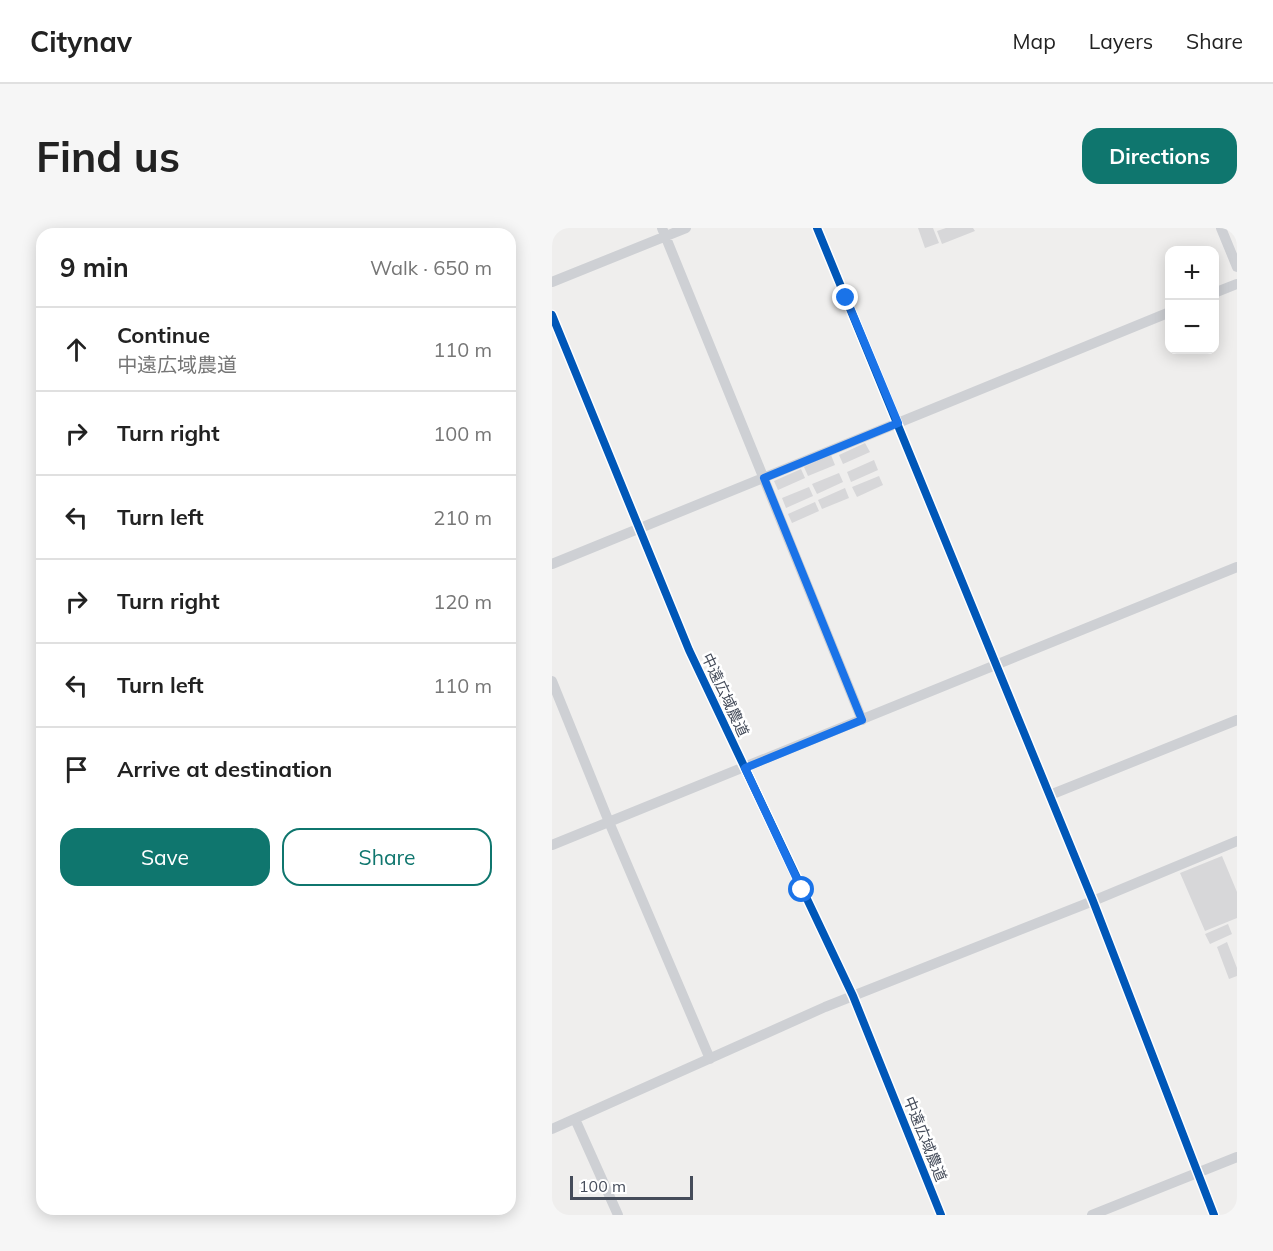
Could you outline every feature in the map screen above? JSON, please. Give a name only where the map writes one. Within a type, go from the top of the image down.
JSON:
[{"type":"street","points":[[552,282],[664,232],[686,228]]},
{"type":"street","points":[[817,228],[1093,901],[1214,1215]]},
{"type":"street","points":[[1221,228],[1237,267]]},
{"type":"street","points":[[664,232],[862,720]]},
{"type":"street","points":[[1219,291],[1237,284]]},
{"type":"street","points":[[552,564],[1165,314]]},
{"type":"street","name":"中遠広域農道","points":[[552,315],[689,650],[853,996],[941,1215]]},
{"type":"street","points":[[552,845],[1237,567]]},
{"type":"street","points":[[552,681],[710,1059]]},
{"type":"street","points":[[1050,795],[1237,720]]},
{"type":"street","points":[[552,1129],[853,996],[1237,841]]},
{"type":"street","points":[[575,1119],[618,1215]]},
{"type":"street","points":[[1092,1215],[1237,1157]]},
{"type":"building","points":[[918,228],[933,228],[939,243],[925,248]]},
{"type":"building","points":[[946,228],[973,228],[975,231],[942,244],[937,231]]},
{"type":"building","points":[[865,443],[870,452],[843,464],[839,455]]},
{"type":"building","points":[[831,455],[835,465],[808,476],[804,467]]},
{"type":"building","points":[[874,460],[878,470],[851,482],[847,472]]},
{"type":"building","points":[[801,469],[805,478],[778,490],[774,481]]},
{"type":"building","points":[[839,473],[843,482],[817,494],[812,484]]},
{"type":"building","points":[[879,476],[883,485],[857,497],[852,487]]},
{"type":"building","points":[[809,487],[813,496],[786,508],[782,498]]},
{"type":"building","points":[[845,488],[849,498],[822,509],[818,500]]},
{"type":"building","points":[[815,502],[819,511],[792,523],[788,514]]},
{"type":"building","points":[[1222,856],[1237,892],[1237,918],[1205,931],[1180,873]]},
{"type":"building","points":[[1228,924],[1232,934],[1210,944],[1205,934]]},
{"type":"building","points":[[1227,942],[1237,968],[1237,976],[1229,979],[1217,947]]},
{"type":"cycle path","points":[[817,228],[1093,901],[1214,1215]]},
{"type":"cycle path","points":[[552,315],[689,650],[853,996],[941,1215]]},
{"type":"route","points":[[802,890],[745,768],[862,720],[764,478],[898,423],[846,298]]}]
